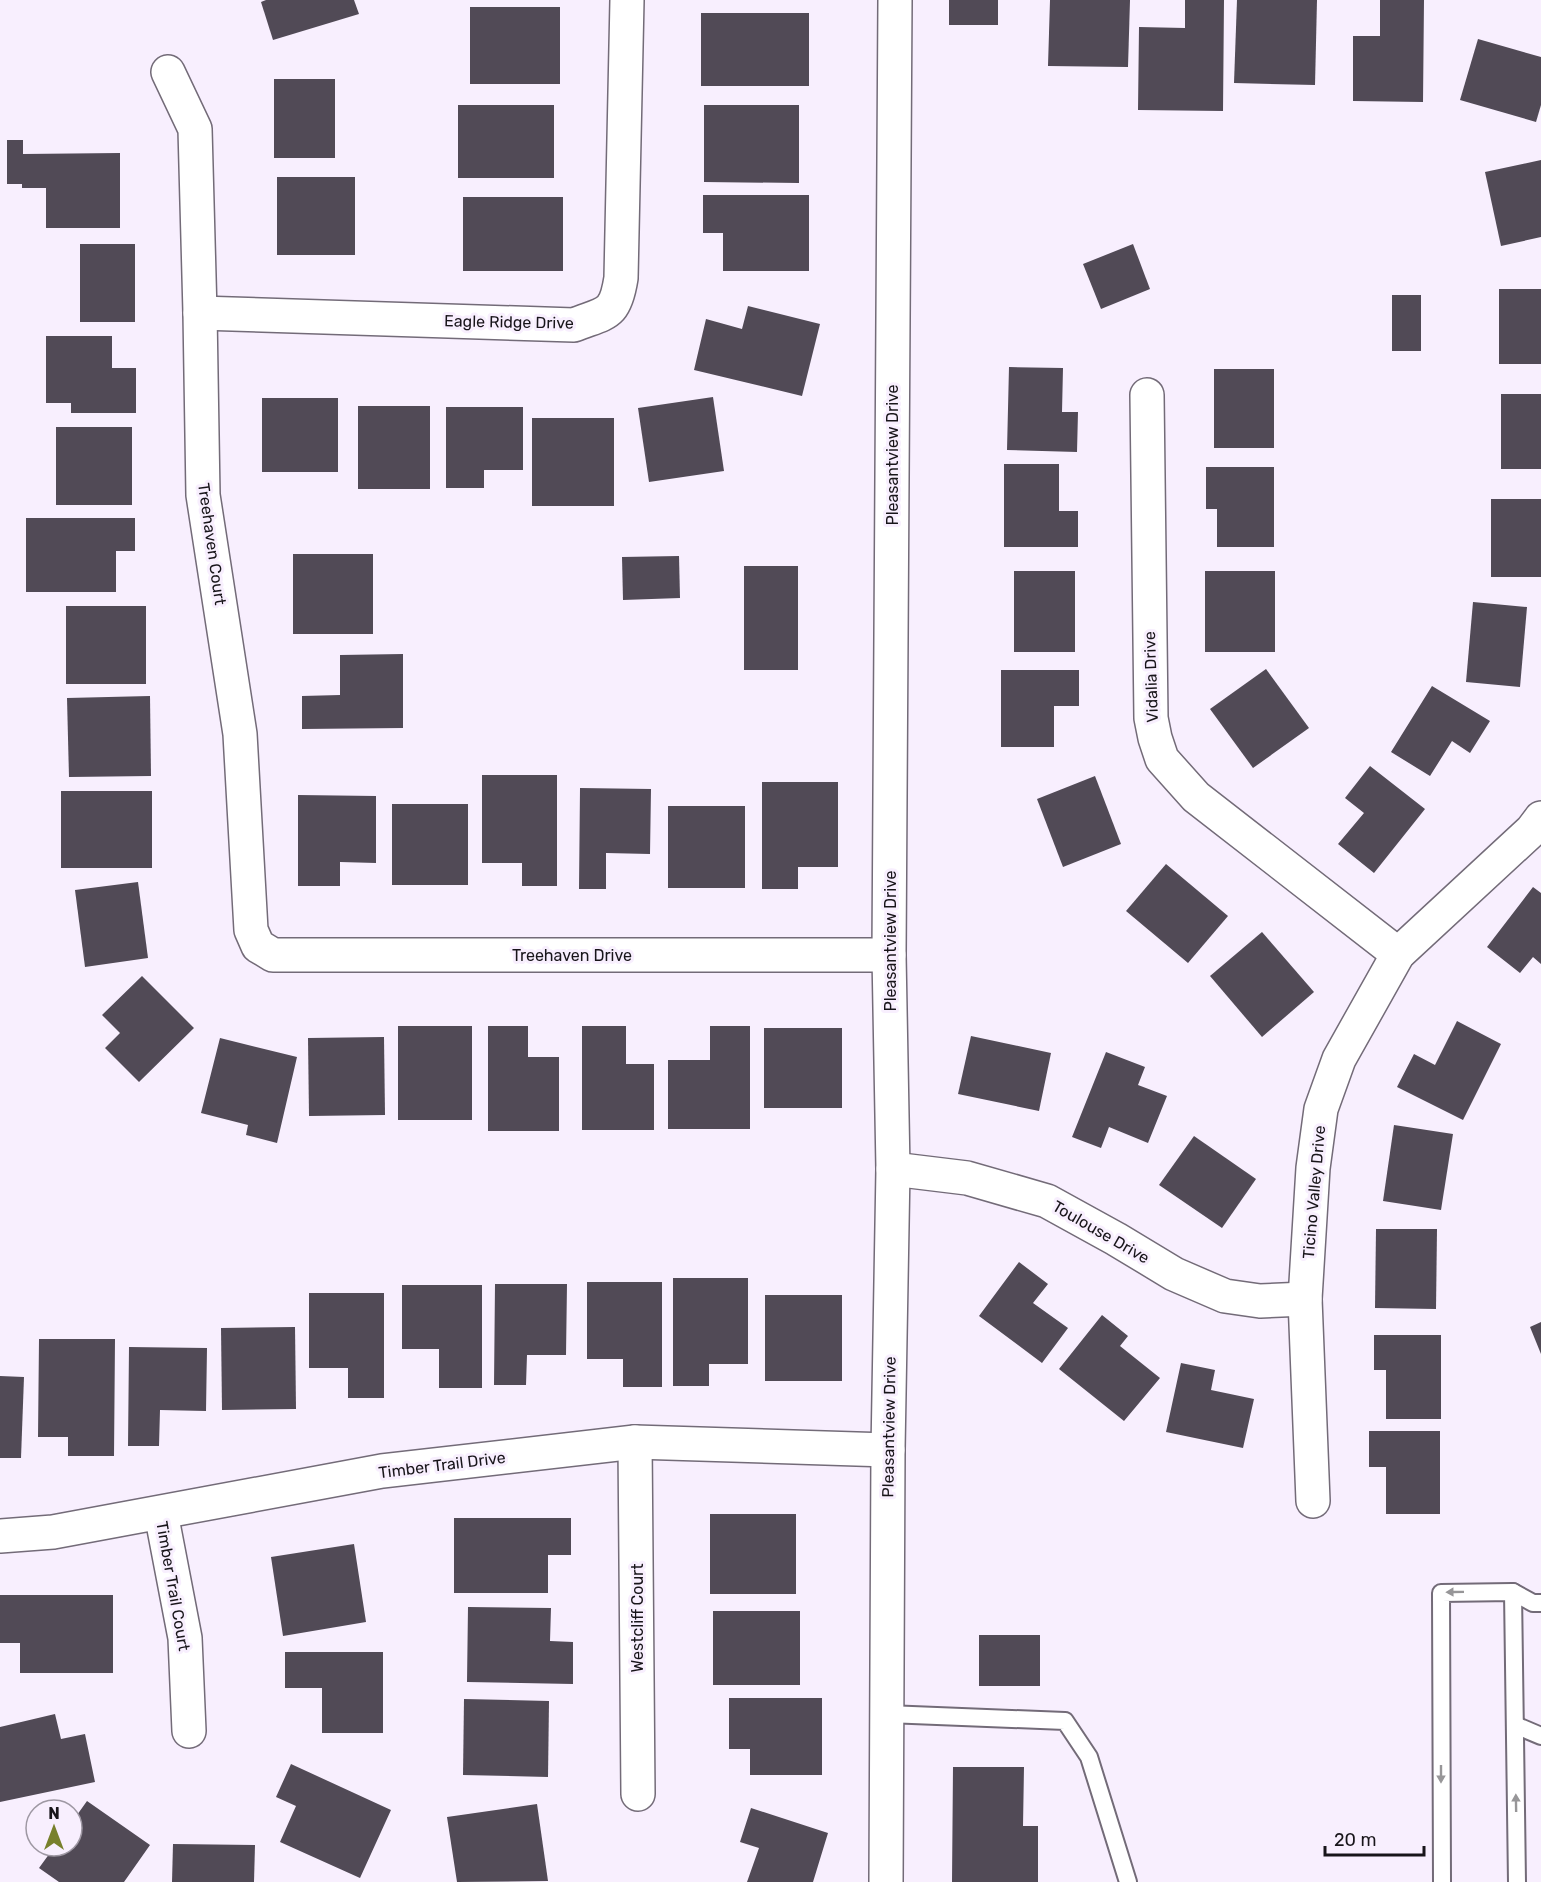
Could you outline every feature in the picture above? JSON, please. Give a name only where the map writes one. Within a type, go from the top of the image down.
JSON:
[{"type":"street","name":"Eagle Ridge Drive","points":[[200,313],[574,325],[611,310],[618,297],[621,278],[627,0]]},
{"type":"street","name":"Pleasantview Drive","points":[[886,1882],[888,1450],[893,1169],[889,955],[895,0]]},
{"type":"street","name":"Treehaven Court","points":[[168,72],[195,129],[203,495],[240,734],[251,930],[258,946]]},
{"type":"street","name":"Vidalia Drive","points":[[1147,395],[1151,718],[1162,759],[1196,797],[1398,954]]},
{"type":"street","name":"Ticino Valley Drive","points":[[1313,1501],[1305,1299],[1313,1168],[1321,1109],[1339,1059],[1398,954],[1532,830],[1541,818]]},
{"type":"street","name":"Treehaven Drive","points":[[258,946],[273,955],[889,955]]},
{"type":"street","name":"Toulouse Drive","points":[[893,1169],[967,1178],[1047,1201],[1116,1239],[1174,1275],[1225,1296],[1260,1301],[1305,1299]]},
{"type":"street","name":"Timber Trail Drive","points":[[0,1536],[53,1532],[382,1471],[635,1442],[888,1450]]},
{"type":"street","name":"Westcliff Court","points":[[635,1442],[638,1794]]},
{"type":"street","name":"Timber Trail Court","points":[[161,1513],[185,1638],[189,1731]]},
{"type":"lane","points":[[1513,1592],[1516,1882]]},
{"type":"lane","points":[[1442,1882],[1441,1593],[1513,1592],[1533,1603],[1541,1603]]},
{"type":"lane","points":[[887,1714],[1065,1722],[1089,1757],[1128,1882]]},
{"type":"lane","points":[[1515,1725],[1541,1736]]},
{"type":"building","points":[[266,0],[354,0],[359,14],[273,40],[261,2]]},
{"type":"building","points":[[949,0],[998,0],[998,25],[949,25]]},
{"type":"building","points":[[1050,0],[1130,0],[1128,67],[1048,66]]},
{"type":"building","points":[[1185,0],[1224,0],[1223,111],[1138,110],[1139,27],[1185,28]]},
{"type":"building","points":[[1237,0],[1317,0],[1315,85],[1234,83]]},
{"type":"building","points":[[1380,0],[1424,0],[1423,102],[1353,101],[1353,36],[1380,36]]},
{"type":"building","points":[[470,7],[560,7],[560,84],[470,84]]},
{"type":"building","points":[[701,13],[809,13],[809,86],[701,86]]},
{"type":"building","points":[[1478,39],[1541,57],[1541,105],[1536,122],[1460,100]]},
{"type":"building","points":[[274,79],[335,79],[335,158],[274,158]]},
{"type":"building","points":[[458,105],[554,105],[554,178],[458,178]]},
{"type":"building","points":[[704,105],[799,105],[799,183],[704,182]]},
{"type":"building","points":[[7,140],[23,140],[23,154],[120,153],[120,228],[46,228],[46,188],[22,188],[22,184],[7,184]]},
{"type":"building","points":[[1541,160],[1541,237],[1501,246],[1485,172]]},
{"type":"building","points":[[277,177],[355,177],[355,255],[277,255]]},
{"type":"building","points":[[703,195],[809,195],[809,271],[723,271],[723,233],[703,233]]},
{"type":"building","points":[[463,197],[563,197],[563,271],[463,271]]},
{"type":"building","points":[[80,244],[135,244],[135,322],[80,322]]},
{"type":"building","points":[[1133,244],[1150,289],[1101,309],[1083,264]]},
{"type":"building","points":[[1499,289],[1541,289],[1541,364],[1499,364]]},
{"type":"building","points":[[1392,295],[1421,295],[1421,351],[1392,351]]},
{"type":"building","points":[[748,306],[820,324],[802,396],[694,370],[706,319],[742,329]]},
{"type":"building","points":[[46,336],[112,336],[112,368],[136,368],[136,413],[71,413],[71,403],[46,403]]},
{"type":"building","points":[[1009,367],[1063,368],[1062,412],[1078,412],[1077,452],[1007,450]]},
{"type":"building","points":[[1214,369],[1274,369],[1274,448],[1214,448]]},
{"type":"building","points":[[1501,394],[1541,394],[1541,469],[1501,469]]},
{"type":"building","points":[[713,397],[724,471],[649,482],[638,408]]},
{"type":"building","points":[[262,398],[338,398],[338,472],[262,472]]},
{"type":"building","points":[[358,406],[430,406],[430,489],[358,489]]},
{"type":"building","points":[[446,407],[523,407],[523,470],[484,470],[484,488],[446,488]]},
{"type":"building","points":[[532,418],[614,418],[614,506],[532,506]]},
{"type":"building","points":[[56,427],[132,427],[132,505],[56,505]]},
{"type":"building","points":[[1004,464],[1059,464],[1059,511],[1078,511],[1078,547],[1004,547]]},
{"type":"building","points":[[1206,467],[1274,467],[1274,547],[1217,547],[1217,509],[1206,509]]},
{"type":"building","points":[[1491,499],[1541,499],[1541,577],[1491,577]]},
{"type":"building","points":[[26,518],[135,518],[135,551],[116,551],[116,592],[26,592]]},
{"type":"building","points":[[293,554],[373,554],[373,634],[293,634]]},
{"type":"building","points":[[679,556],[680,598],[623,600],[622,557]]},
{"type":"building","points":[[744,566],[798,566],[798,670],[744,670]]},
{"type":"building","points":[[1014,571],[1075,571],[1075,652],[1014,652]]},
{"type":"building","points":[[1205,571],[1275,571],[1275,652],[1205,652]]},
{"type":"building","points":[[1473,602],[1527,607],[1520,687],[1466,682]]},
{"type":"building","points":[[66,606],[146,606],[146,684],[66,684]]},
{"type":"building","points":[[403,654],[403,728],[302,729],[302,696],[340,695],[340,655]]},
{"type":"building","points":[[1266,669],[1309,728],[1253,768],[1210,709]]},
{"type":"building","points":[[1001,670],[1079,670],[1079,706],[1054,706],[1054,747],[1001,747]]},
{"type":"building","points":[[1432,686],[1490,721],[1470,753],[1452,741],[1430,776],[1391,752]]},
{"type":"building","points":[[150,696],[151,776],[69,777],[67,698]]},
{"type":"building","points":[[1370,766],[1425,809],[1374,873],[1338,844],[1364,813],[1345,798]]},
{"type":"building","points":[[482,775],[557,775],[557,886],[522,886],[522,863],[482,863]]},
{"type":"building","points":[[1095,776],[1121,844],[1063,867],[1037,799]]},
{"type":"building","points":[[762,782],[838,782],[838,867],[798,867],[798,889],[762,889]]},
{"type":"building","points":[[580,788],[651,789],[650,854],[606,853],[606,889],[579,889]]},
{"type":"building","points":[[61,791],[152,791],[152,868],[61,868]]},
{"type":"building","points":[[298,795],[376,796],[376,863],[340,862],[340,886],[298,886]]},
{"type":"building","points":[[392,804],[468,804],[468,885],[392,885]]},
{"type":"building","points":[[668,806],[745,806],[745,888],[668,888]]},
{"type":"building","points":[[1166,864],[1228,916],[1188,963],[1126,911]]},
{"type":"building","points":[[138,882],[148,958],[85,967],[75,890]]},
{"type":"building","points":[[1533,887],[1541,893],[1541,964],[1533,957],[1520,973],[1487,947]]},
{"type":"building","points":[[1262,932],[1314,992],[1262,1037],[1210,976]]},
{"type":"building","points":[[142,976],[194,1028],[139,1082],[105,1048],[120,1033],[102,1015]]},
{"type":"building","points":[[1457,1021],[1501,1044],[1463,1120],[1397,1087],[1414,1054],[1435,1065]]},
{"type":"building","points":[[398,1026],[472,1026],[472,1120],[398,1120]]},
{"type":"building","points":[[488,1026],[528,1026],[528,1057],[559,1057],[559,1131],[488,1131]]},
{"type":"building","points":[[582,1026],[626,1026],[626,1064],[654,1064],[654,1130],[582,1130]]},
{"type":"building","points":[[710,1026],[750,1026],[750,1129],[668,1129],[668,1060],[710,1060]]},
{"type":"building","points":[[764,1028],[842,1028],[842,1108],[764,1108]]},
{"type":"building","points":[[971,1036],[1051,1053],[1039,1111],[958,1094]]},
{"type":"building","points":[[384,1037],[385,1115],[309,1116],[308,1038]]},
{"type":"building","points":[[220,1038],[297,1057],[277,1143],[246,1135],[248,1125],[201,1113]]},
{"type":"building","points":[[1106,1052],[1145,1067],[1138,1085],[1167,1096],[1148,1143],[1109,1127],[1101,1148],[1072,1137]]},
{"type":"building","points":[[1394,1125],[1453,1134],[1441,1210],[1383,1201]]},
{"type":"building","points":[[1194,1136],[1256,1179],[1222,1228],[1159,1185]]},
{"type":"building","points":[[1376,1229],[1437,1229],[1436,1309],[1375,1308]]},
{"type":"building","points":[[1019,1262],[1048,1284],[1033,1303],[1068,1328],[1042,1363],[979,1316]]},
{"type":"building","points":[[673,1278],[748,1278],[748,1364],[709,1364],[709,1386],[673,1386]]},
{"type":"building","points":[[587,1282],[662,1282],[662,1387],[623,1387],[623,1359],[587,1359]]},
{"type":"building","points":[[495,1284],[567,1284],[566,1355],[527,1355],[526,1385],[494,1385]]},
{"type":"building","points":[[402,1285],[482,1285],[482,1388],[439,1388],[439,1349],[402,1349]]},
{"type":"building","points":[[309,1293],[384,1293],[384,1398],[348,1398],[348,1368],[309,1368]]},
{"type":"building","points":[[765,1295],[842,1295],[842,1381],[765,1381]]},
{"type":"building","points":[[1102,1315],[1128,1336],[1120,1346],[1160,1378],[1124,1421],[1059,1369]]},
{"type":"building","points":[[1541,1322],[1541,1354],[1530,1327]]},
{"type":"building","points":[[295,1327],[296,1409],[222,1410],[221,1328]]},
{"type":"building","points":[[1374,1335],[1441,1335],[1441,1419],[1386,1419],[1386,1370],[1374,1370]]},
{"type":"building","points":[[39,1339],[115,1339],[114,1456],[68,1456],[68,1437],[38,1437]]},
{"type":"building","points":[[129,1347],[207,1348],[206,1411],[160,1410],[159,1446],[128,1446]]},
{"type":"building","points":[[1181,1363],[1215,1370],[1211,1390],[1254,1399],[1243,1448],[1166,1432]]},
{"type":"building","points":[[0,1376],[24,1377],[21,1458],[0,1458]]},
{"type":"building","points":[[1369,1431],[1440,1431],[1440,1514],[1386,1514],[1386,1467],[1369,1467]]},
{"type":"building","points":[[710,1514],[796,1514],[796,1594],[710,1594]]},
{"type":"building","points":[[454,1518],[571,1518],[571,1555],[548,1555],[548,1593],[454,1593]]},
{"type":"building","points":[[354,1544],[366,1622],[283,1636],[271,1557]]},
{"type":"building","points":[[0,1595],[113,1595],[113,1673],[20,1673],[20,1643],[0,1643]]},
{"type":"building","points":[[468,1607],[551,1608],[550,1641],[573,1642],[573,1684],[467,1682]]},
{"type":"building","points":[[713,1611],[800,1611],[800,1685],[713,1685]]},
{"type":"building","points":[[979,1635],[1040,1635],[1040,1686],[979,1686]]},
{"type":"building","points":[[285,1652],[383,1652],[383,1733],[322,1733],[322,1688],[285,1688]]},
{"type":"building","points":[[729,1698],[822,1698],[822,1775],[750,1775],[750,1749],[729,1749]]},
{"type":"building","points":[[464,1699],[549,1701],[548,1777],[463,1775]]},
{"type":"building","points":[[55,1714],[61,1739],[85,1734],[95,1782],[0,1802],[0,1727]]},
{"type":"building","points":[[291,1764],[391,1810],[360,1878],[280,1842],[296,1806],[276,1797]]},
{"type":"building","points":[[953,1767],[1024,1767],[1023,1826],[1038,1826],[1038,1882],[952,1882]]},
{"type":"building","points":[[87,1801],[150,1845],[124,1882],[59,1882],[39,1868],[46,1858],[84,1858],[84,1805]]},
{"type":"building","points":[[537,1804],[548,1881],[457,1882],[447,1817]]},
{"type":"building","points":[[751,1808],[828,1833],[813,1882],[747,1882],[759,1848],[740,1842]]},
{"type":"building","points":[[173,1844],[255,1845],[254,1882],[172,1882]]}]
